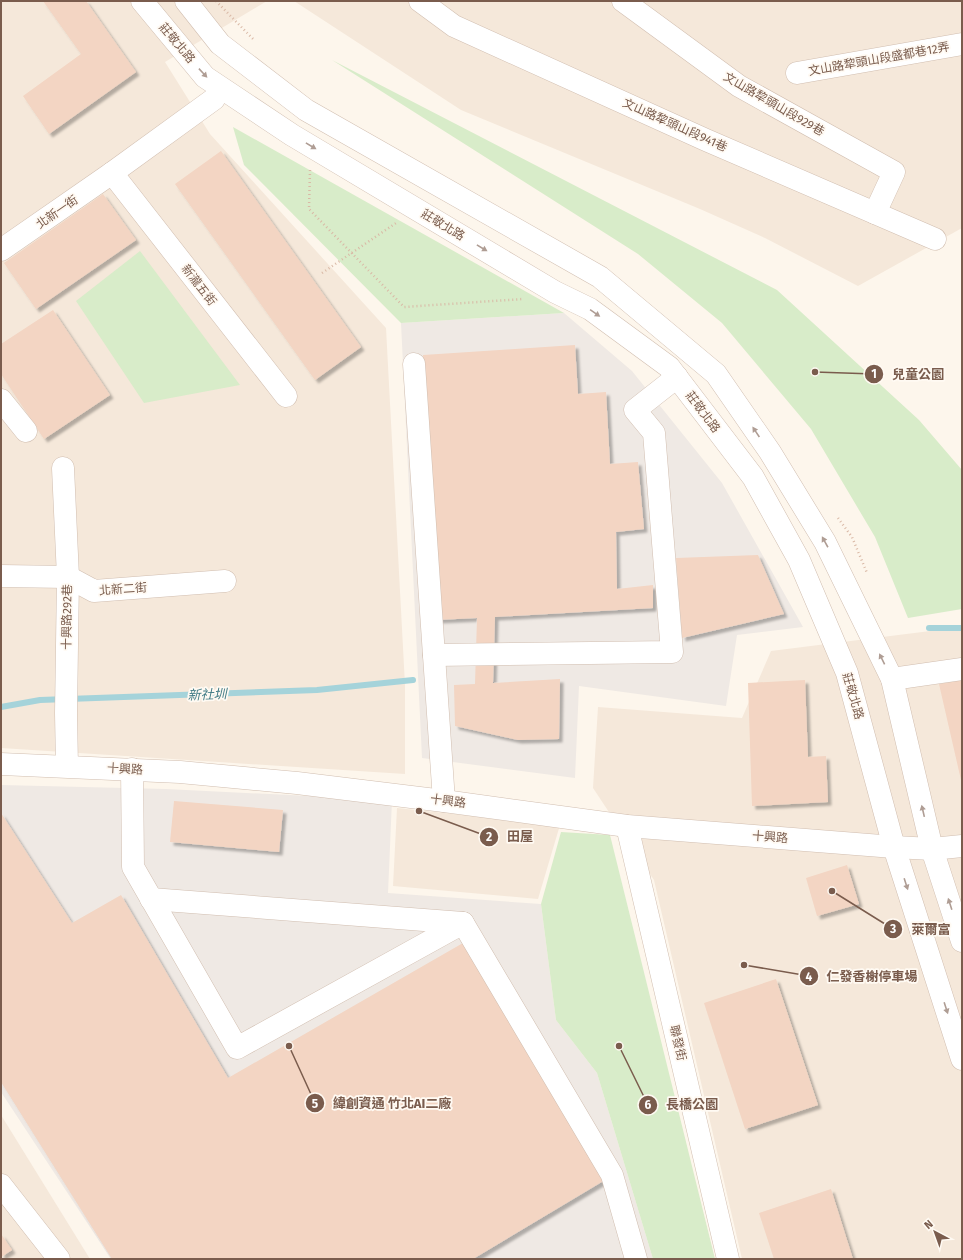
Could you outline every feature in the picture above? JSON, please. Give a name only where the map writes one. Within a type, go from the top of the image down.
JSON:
[{"type":"street","name":"莊敬北路","points":[[142,1],[205,77],[292,135],[555,292],[590,309],[669,367],[677,377],[753,477],[799,560],[847,673],[894,847],[962,1059]]},
{"type":"street","points":[[186,1],[220,44],[306,110],[600,277],[716,374],[770,452],[825,542],[892,679],[932,849],[962,941]]},
{"type":"street","name":"文山路犂頭山段941巷","points":[[420,1],[454,26],[699,137],[935,239]]},
{"type":"street","name":"文山路犂頭山段929巷","points":[[623,1],[739,86],[894,172],[875,213]]},
{"type":"street","name":"文山路犂頭山段盛都巷12弄","points":[[797,73],[962,44]]},
{"type":"street","name":"北新一街","points":[[1,250],[112,173],[214,99]]},
{"type":"street","name":"新瀧五街","points":[[112,173],[286,396]]},
{"type":"street","points":[[414,364],[444,800]]},
{"type":"street","points":[[434,655],[672,652],[654,432],[635,410],[677,377]]},
{"type":"street","points":[[1,400],[26,431]]},
{"type":"street","name":"十興路292巷","points":[[62,468],[68,577],[66,688],[67,766]]},
{"type":"street","name":"北新二街","points":[[1,576],[68,577],[94,591],[225,581]]},
{"type":"street","points":[[892,679],[962,669]]},
{"type":"street","name":"十興路","points":[[1,764],[180,772],[289,782],[444,800],[627,826],[894,847],[932,849],[962,846]]},
{"type":"street","points":[[132,769],[133,867],[237,1048],[463,923]]},
{"type":"street","name":"聯發街","points":[[627,826],[728,1259]]},
{"type":"street","points":[[151,899],[463,923]]},
{"type":"street","points":[[463,923],[612,1175],[636,1259]]},
{"type":"street","points":[[1,1185],[57,1258]]},
{"type":"path","points":[[310,164],[309,209],[404,307],[524,299]]},
{"type":"path","points":[[322,273],[402,219]]},
{"type":"shaded area","points":[[1,1],[267,1],[165,62],[210,134],[386,328],[405,685],[405,774],[1,748]]},
{"type":"shaded area","points":[[294,1],[962,1],[962,228],[858,286],[765,238],[700,209],[461,110]]},
{"type":"shaded area","points":[[564,313],[632,371],[722,483],[803,627],[737,635],[726,706],[579,686],[575,778],[422,758],[401,323]]},
{"type":"shaded area","points":[[962,627],[962,1259],[742,1259],[654,880],[593,788],[598,707],[742,718],[771,651]]},
{"type":"shaded area","points":[[1,785],[166,789],[392,800],[388,893],[541,904],[556,1020],[597,1073],[653,1259],[111,1259],[1,1092]]},
{"type":"shaded area","points":[[397,808],[560,825],[538,899],[393,886]]},
{"type":"shaded area","points":[[1,1115],[90,1259],[1,1259]]},
{"type":"green space","points":[[332,60],[777,290],[919,420],[962,470],[962,609],[908,618],[875,537],[811,429],[722,323],[638,254]]},
{"type":"green space","points":[[233,127],[564,313],[401,323],[244,165]]},
{"type":"green space","points":[[140,251],[240,385],[144,403],[76,301]]},
{"type":"green space","points":[[561,832],[610,835],[715,1259],[653,1259],[597,1073],[556,1020],[541,904]]},
{"type":"building","points":[[43,1],[86,1],[136,72],[49,134],[23,96],[81,54]]},
{"type":"building","points":[[221,151],[361,347],[315,380],[175,184]]},
{"type":"building","points":[[103,194],[136,240],[36,309],[4,263]]},
{"type":"building","points":[[53,310],[110,395],[44,439],[1,374],[1,344]]},
{"type":"building","points":[[575,345],[578,394],[606,392],[610,464],[638,462],[644,529],[616,532],[617,589],[653,585],[653,608],[495,617],[493,683],[560,679],[559,739],[518,740],[455,726],[454,685],[475,684],[477,618],[436,620],[433,510],[423,355]]},
{"type":"building","points":[[758,555],[784,614],[682,638],[676,558]]},
{"type":"building","points":[[805,680],[808,757],[826,756],[828,802],[752,806],[748,683]]},
{"type":"building","points":[[962,680],[962,780],[961,780],[939,684]]},
{"type":"building","points":[[174,801],[283,810],[279,852],[170,842]]},
{"type":"building","points":[[1,813],[72,923],[121,895],[228,1078],[463,943],[605,1180],[473,1259],[112,1259],[1,1082]]},
{"type":"building","points":[[847,865],[859,904],[817,916],[806,878]]},
{"type":"building","points":[[776,979],[818,1105],[745,1129],[704,1003]]},
{"type":"building","points":[[831,1189],[853,1259],[774,1259],[759,1213]]},
{"type":"building","points":[[1,1234],[12,1250],[1,1257]]},
{"type":"waterway","name":"新社圳","points":[[929,628],[962,628]]},
{"type":"waterway","name":"新社圳","points":[[1,707],[40,700],[317,690],[413,680]]},
{"type":"place","name":"兒童公園","points":[[815,372]]},
{"type":"place","name":"田屋","points":[[419,811]]},
{"type":"place","name":"萊爾富","points":[[832,891]]},
{"type":"place","name":"仁發香榭停車場","points":[[744,965]]},
{"type":"place","name":"緯創資通 竹北AI二廠","points":[[289,1046]]},
{"type":"place","name":"長橋公園","points":[[619,1046]]}]
